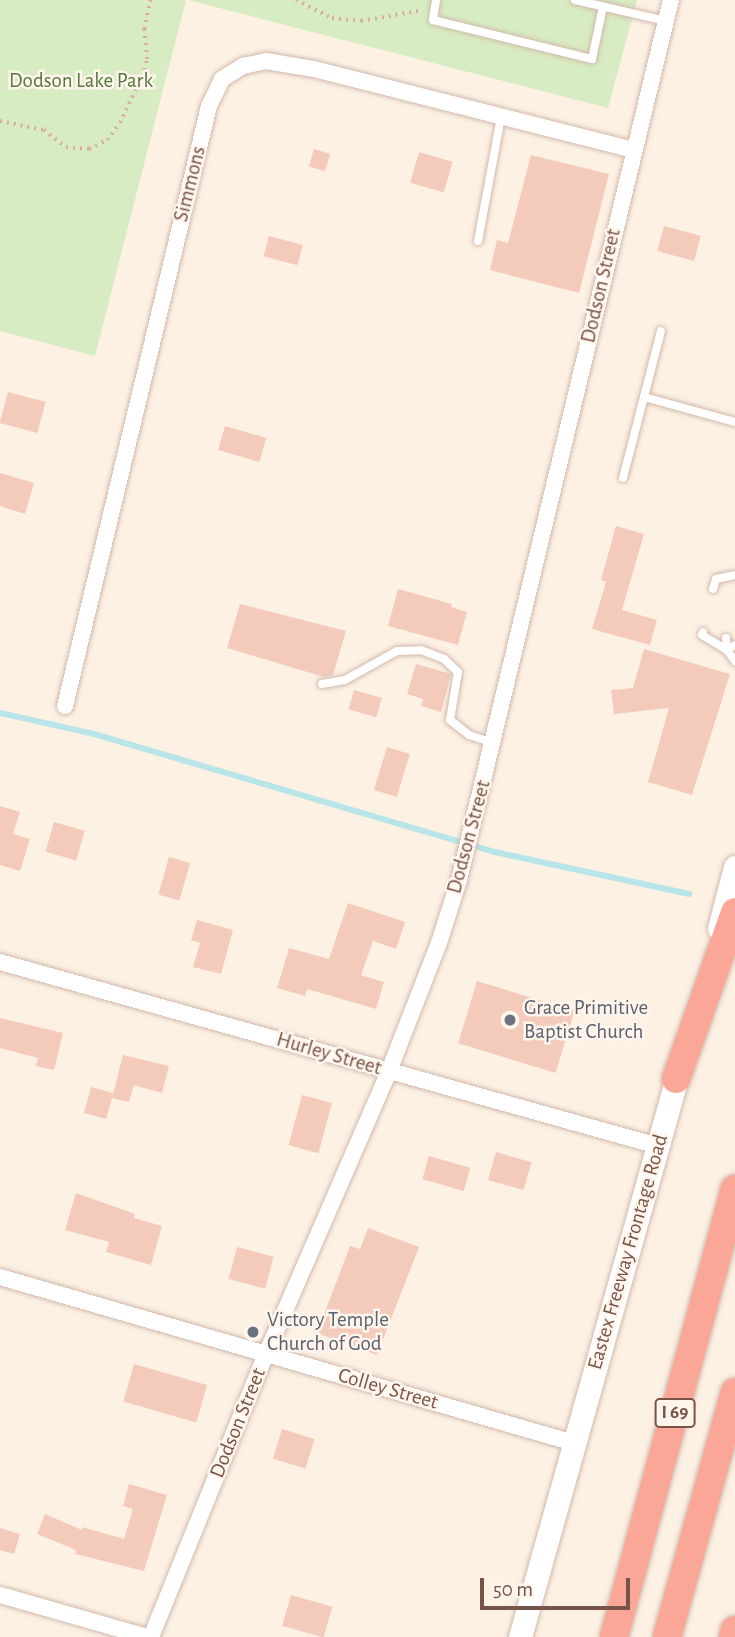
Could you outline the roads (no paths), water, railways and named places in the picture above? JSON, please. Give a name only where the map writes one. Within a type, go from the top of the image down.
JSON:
[{"type":"highway","points":[[676,1079],[735,912]]},
{"type":"highway","name":"I 69","points":[[614,1637],[735,1189]]},
{"type":"highway","points":[[667,1637],[732,1402]]},
{"type":"highway","name":"I 69","points":[[677,1637],[732,1402]]},
{"type":"highway","points":[[733,1637],[735,1630]]},
{"type":"main road","name":"Eastex Freeway Frontage Road","points":[[520,1637],[735,867]]},
{"type":"street","name":"Dodson Street","points":[[149,1637],[267,1352],[389,1071],[439,943],[464,862],[494,743],[633,150],[671,0]]},
{"type":"street","name":"Simmons","points":[[65,706],[209,106],[222,79],[243,66],[266,61],[314,69],[633,150]]},
{"type":"street","name":"Hurley Street","points":[[0,962],[657,1146]]},
{"type":"street","name":"Colley Street","points":[[0,1277],[267,1352],[574,1443]]},
{"type":"street","points":[[0,1595],[149,1637]]},
{"type":"lane","points":[[575,0],[666,21]]},
{"type":"lane","points":[[436,4],[433,20],[592,59],[603,7]]},
{"type":"lane","points":[[478,241],[501,117]]},
{"type":"lane","points":[[623,478],[661,331]]},
{"type":"lane","points":[[644,397],[735,422]]},
{"type":"lane","points":[[713,589],[716,579],[735,575]]},
{"type":"lane","points":[[703,632],[702,635],[731,648]]},
{"type":"lane","points":[[726,638],[735,661]]},
{"type":"lane","points":[[322,684],[345,680],[397,652],[421,650],[444,659],[458,672],[450,720],[469,735],[494,743]]},
{"type":"waterway","points":[[0,713],[94,734],[495,852],[690,894]]},
{"type":"place","name":"Grace Primitive Baptist Church","points":[[510,1020]]},
{"type":"place","name":"Victory Temple Church of God","points":[[253,1332]]},
{"type":"park label","name":"Dodson Lake Park","points":[[81,81]]}]
